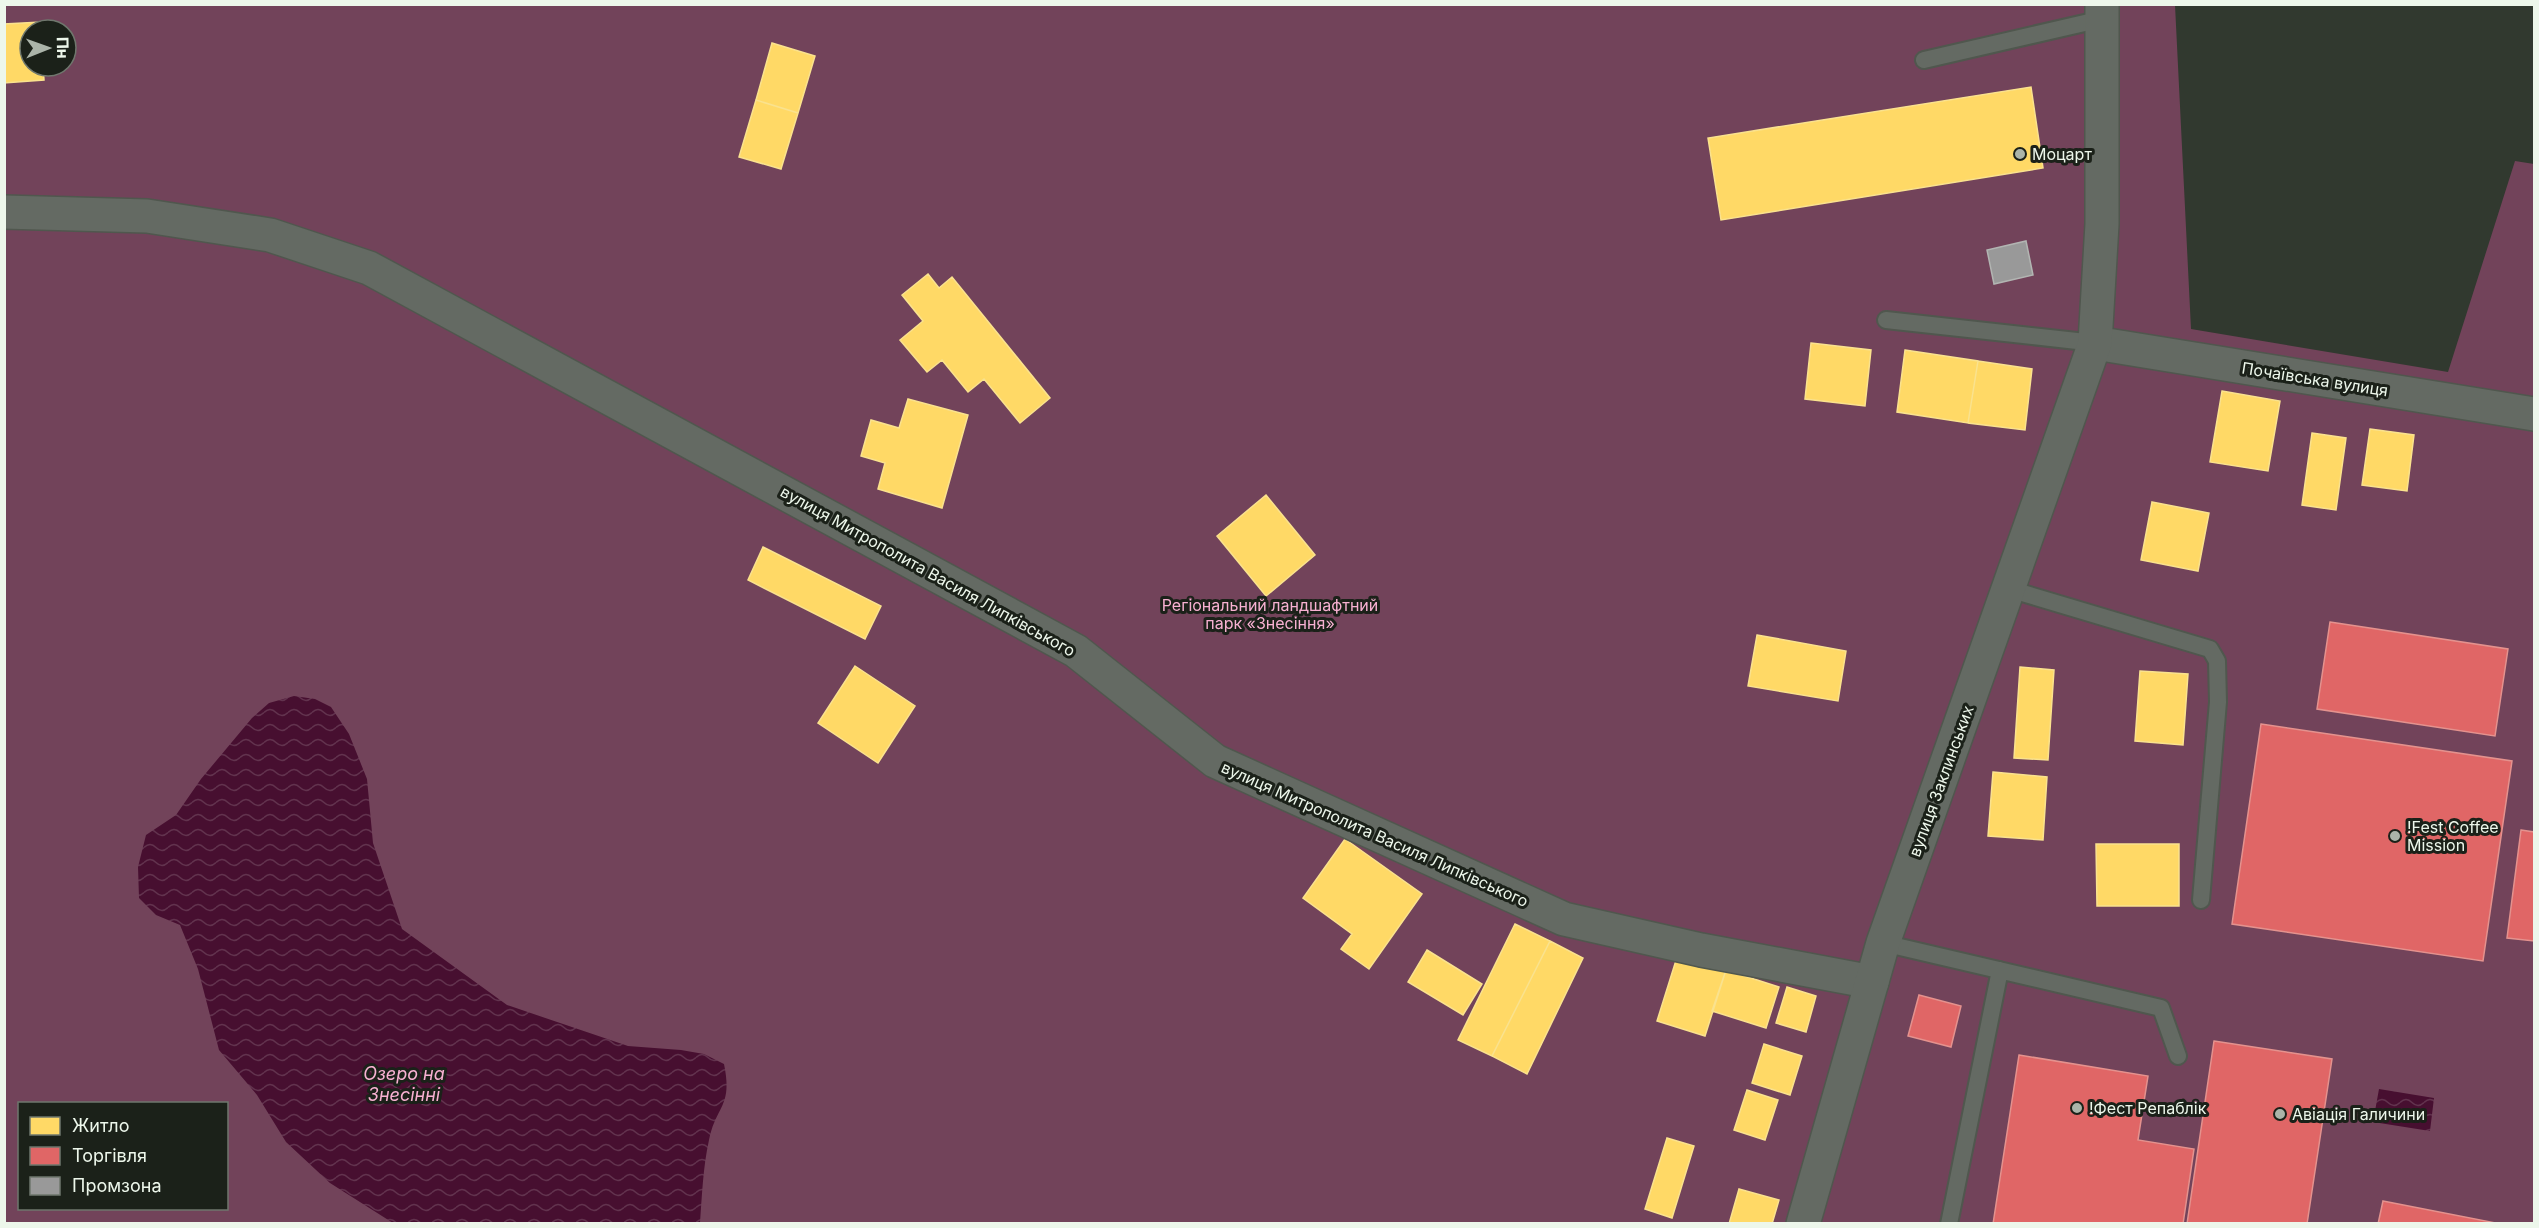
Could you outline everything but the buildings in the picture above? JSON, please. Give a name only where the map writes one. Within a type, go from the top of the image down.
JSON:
[{"type":"street","name":"вулиця Заклинських","points":[[1803,1224],[1883,943],[2095,343],[2102,224],[2102,12]]},
{"type":"street","name":"вулиця Митрополита Василя Липківського","points":[[4,212],[147,216],[259,233],[369,268],[1076,651],[1215,761],[1564,920],[1701,950],[1872,982]]},
{"type":"street","name":"Почаївська вулиця","points":[[2095,343],[2535,414]]},
{"type":"lane","points":[[1924,60],[2102,12]]},
{"type":"lane","points":[[1886,320],[2095,343]]},
{"type":"lane","points":[[2009,589],[2210,649],[2217,661],[2218,702],[2201,900]]},
{"type":"lane","points":[[1883,943],[2161,1008],[2178,1056]]},
{"type":"lane","points":[[1949,1224],[2000,970]]},
{"type":"green space","name":"Регіональний ландшафтний парк «Знесіння»","points":[[5,5],[2175,5],[2191,329],[2448,372],[2515,161],[2534,164],[2534,1223],[5,1224]]},
{"type":"water","name":"Озеро на Знесінні","points":[[294,696],[315,699],[331,707],[349,734],[367,779],[373,843],[402,929],[507,1005],[628,1046],[704,1054],[724,1064],[725,1098],[712,1128],[707,1150],[700,1223],[393,1223],[330,1183],[286,1142],[257,1095],[219,1050],[198,969],[180,925],[156,915],[139,898],[138,867],[146,835],[176,815],[201,779],[252,718],[269,703]]},
{"type":"water","points":[[2379,1089],[2434,1098],[2430,1131],[2373,1122]]},
{"type":"place","name":"Моцарт","points":[[2020,154]]},
{"type":"place","name":"!Fest Coffee Mission","points":[[2395,836]]},
{"type":"place","name":"!Фест Репаблік","points":[[2077,1108]]},
{"type":"place","name":"Авіація Галичини","points":[[2280,1114]]}]
